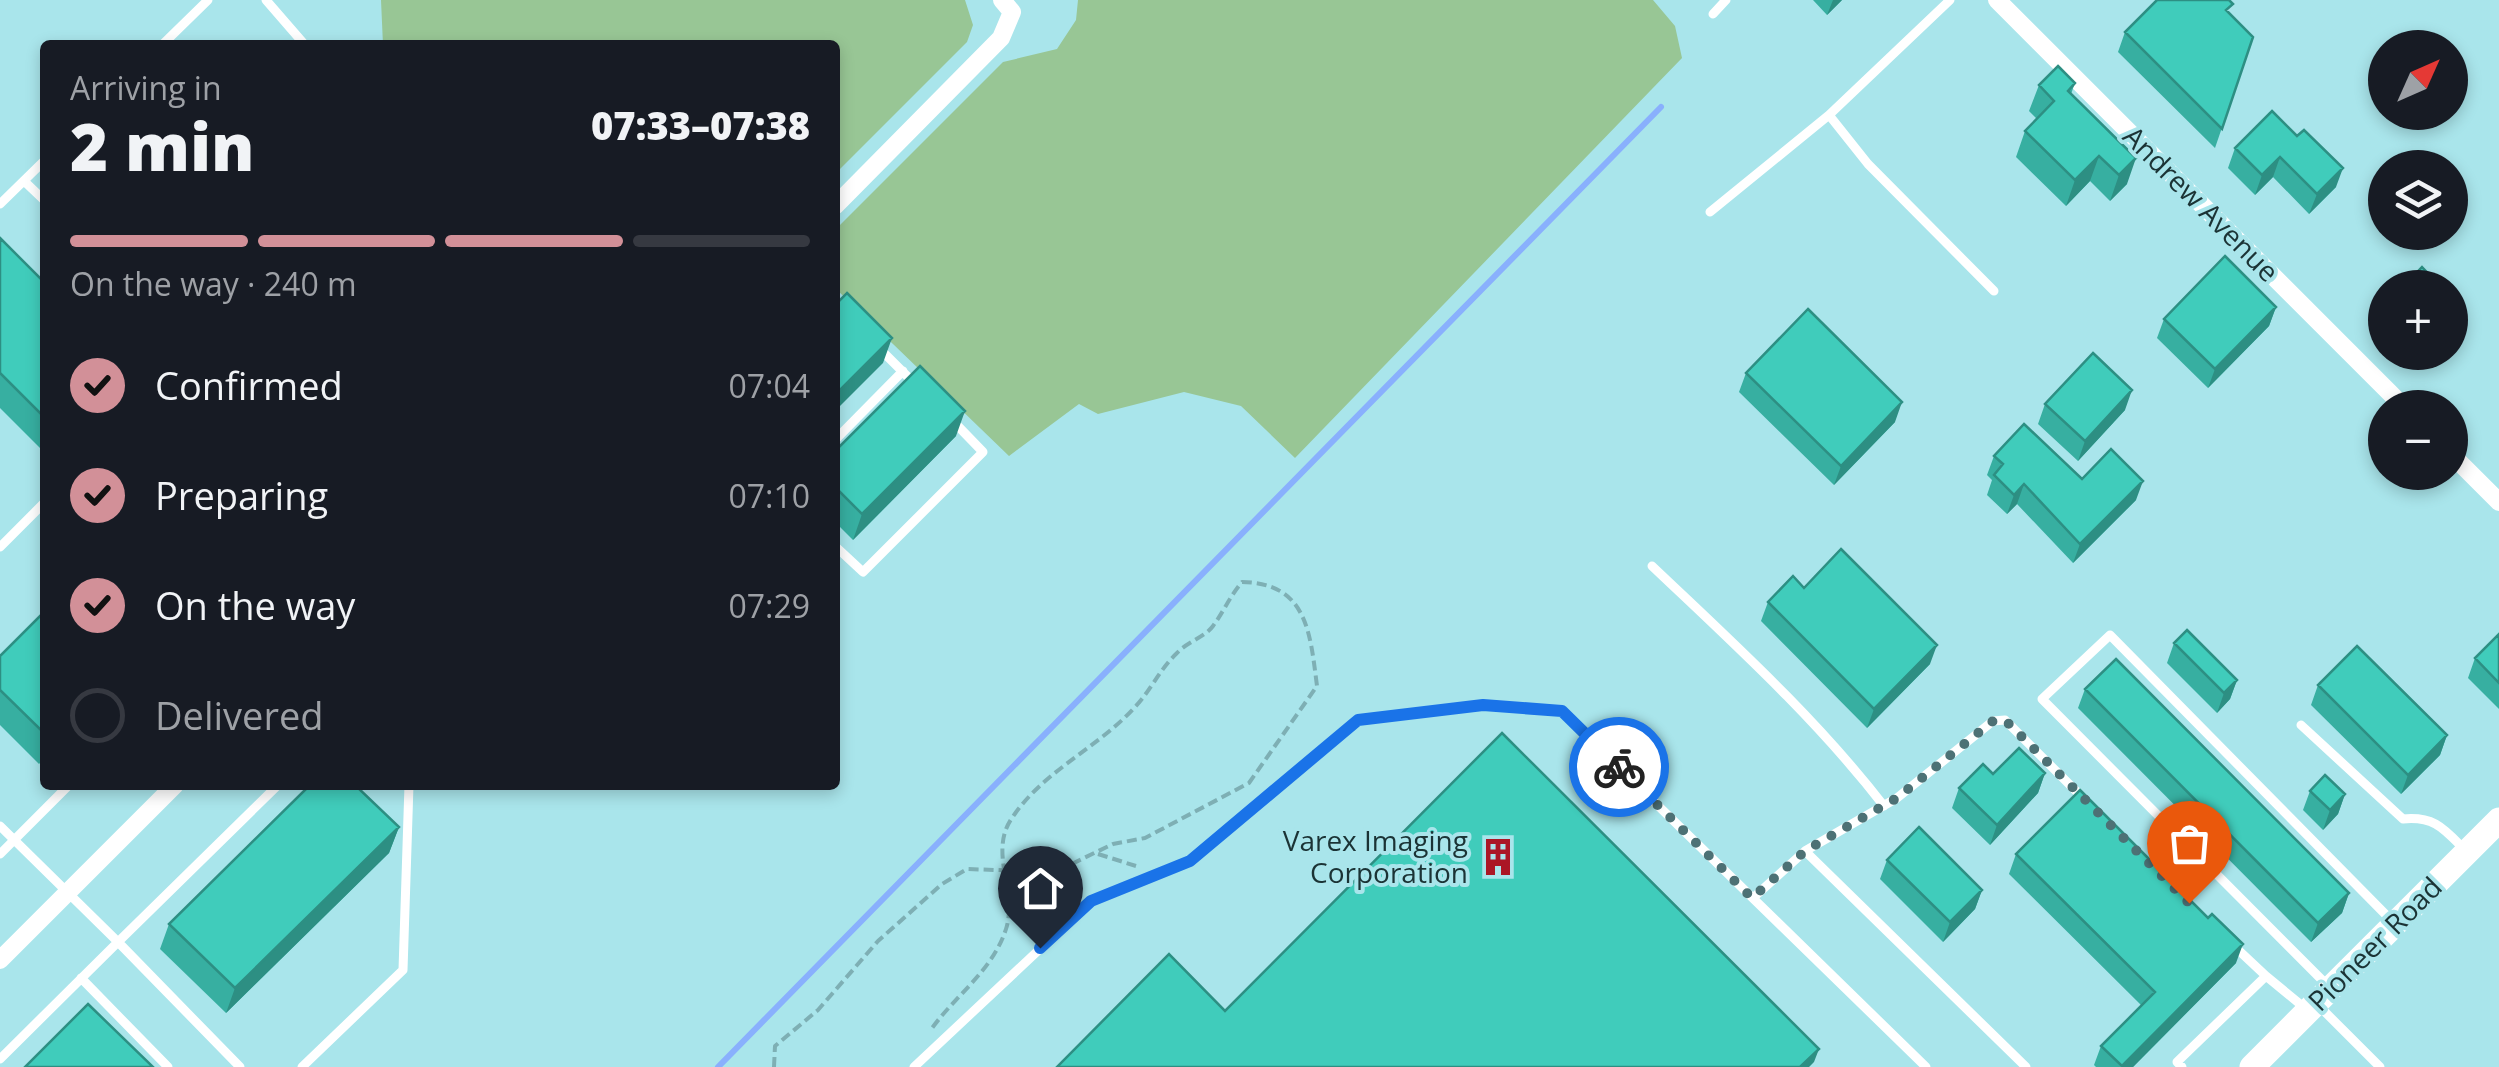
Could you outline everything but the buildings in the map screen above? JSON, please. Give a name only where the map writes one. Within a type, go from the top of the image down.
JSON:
[{"type":"main road","name":"Pioneer Road","points":[[2252,1067],[2499,820]]},
{"type":"street","name":"Andrew Avenue","points":[[1997,0],[2387,390]]},
{"type":"street","points":[[840,201],[992,49],[1007,6]]},
{"type":"street","points":[[2468,471],[2499,502]]},
{"type":"street","points":[[0,960],[170,790]]},
{"type":"lane","points":[[167,40],[208,0]]},
{"type":"lane","points":[[266,0],[302,40]]},
{"type":"lane","points":[[1713,14],[1726,0]]},
{"type":"lane","points":[[1710,212],[1830,115],[1950,0]]},
{"type":"lane","points":[[1830,115],[1868,164],[1994,291]]},
{"type":"lane","points":[[0,204],[40,165]]},
{"type":"lane","points":[[24,181],[40,197]]},
{"type":"lane","points":[[871,340],[930,398]]},
{"type":"lane","points":[[840,435],[902,371]]},
{"type":"lane","points":[[840,551],[863,572],[984,452],[943,412]]},
{"type":"lane","points":[[0,547],[40,507]]},
{"type":"lane","points":[[1652,566],[1766,672],[1844,755],[1884,806]]},
{"type":"lane","points":[[2380,1067],[2042,699],[2110,634],[2395,924]]},
{"type":"lane","points":[[914,1067],[1091,901],[1190,861],[1358,720],[1483,705],[1562,711],[1926,1067]]},
{"type":"lane","points":[[1752,898],[1805,851],[1884,806],[1993,721],[2005,720],[2088,803]]},
{"type":"lane","points":[[2301,725],[2404,819],[2426,817],[2438,822],[2467,852]]},
{"type":"lane","points":[[0,854],[64,790]]},
{"type":"lane","points":[[0,1059],[273,790]]},
{"type":"lane","points":[[302,1067],[403,970],[409,790]]},
{"type":"lane","points":[[0,826],[240,1067]]},
{"type":"lane","points":[[1805,851],[2026,1067]]},
{"type":"lane","points":[[2225,938],[2266,976],[2318,1001]]},
{"type":"lane","points":[[2177,1065],[2266,976]]},
{"type":"lane","points":[[81,978],[168,1067]]},
{"type":"path","points":[[774,1067],[775,1046],[818,1010],[850,970],[942,884],[967,869],[1004,869],[1055,872],[1113,844],[1146,838],[1249,782],[1317,686],[1311,636],[1288,592],[1268,582],[1242,582],[1222,605],[1212,627],[1180,649],[1137,705],[1025,800],[1008,822],[1000,848],[1004,869],[1008,925],[991,964],[922,1042]]},
{"type":"path","points":[[1098,854],[1160,873]]},
{"type":"green space","points":[[381,0],[965,0],[973,25],[967,42],[840,169],[840,40],[383,40]]},
{"type":"green space","points":[[1078,0],[1653,0],[1675,26],[1682,58],[1295,458],[1241,406],[1184,392],[1098,414],[1079,404],[1009,456],[840,293],[840,225],[1003,62],[1057,49],[1076,20]]},
{"type":"waterway","points":[[718,1067],[1661,107]]},
{"type":"way so far","points":[[1619,767],[1752,898],[1805,851],[1897,798],[1993,721],[2005,720],[2189,903]]},
{"type":"place","name":"Varex Imaging Corporation","points":[[1498,857]]},
{"type":"route","points":[[1040,948],[1091,901],[1190,861],[1358,720],[1483,705],[1562,711],[1619,767]]}]
